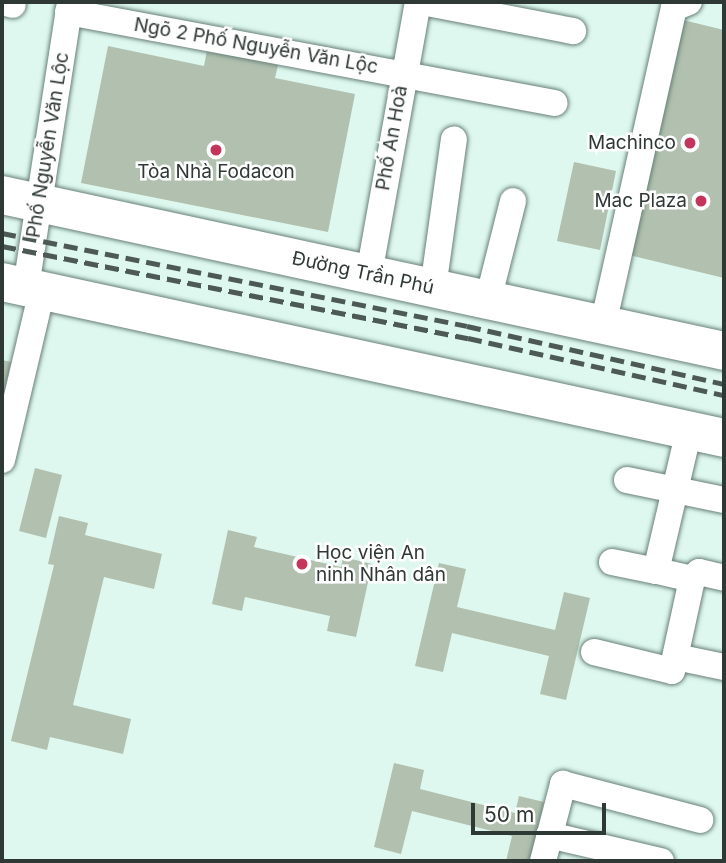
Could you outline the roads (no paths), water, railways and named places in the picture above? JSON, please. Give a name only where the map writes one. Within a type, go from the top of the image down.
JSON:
[{"type":"highway","name":"Đường Trần Phú","points":[[20,199],[603,325],[723,347]]},
{"type":"highway","points":[[23,287],[707,434]]},
{"type":"street","points":[[420,2],[573,31]]},
{"type":"street","name":"Phố An Hoà","points":[[369,274],[403,72],[420,2]]},
{"type":"street","points":[[603,325],[674,8],[689,2]]},
{"type":"street","name":"Ngõ 2 Phố Nguyễn Văn Lộc","points":[[69,7],[555,103]]},
{"type":"street","name":"Phố Nguyễn Văn Lộc","points":[[2,460],[23,287],[20,199],[69,7]]},
{"type":"street","points":[[433,288],[454,139]]},
{"type":"street","points":[[488,300],[513,201]]},
{"type":"street","points":[[656,571],[678,490],[707,434]]},
{"type":"street","points":[[627,480],[724,500]]},
{"type":"street","points":[[612,562],[692,579]]},
{"type":"street","points":[[674,664],[692,579],[699,572],[724,578]]},
{"type":"street","points":[[594,652],[674,664],[724,667]]},
{"type":"street","points":[[542,861],[563,784],[700,820]]},
{"type":"street","points":[[550,835],[618,856],[662,861]]},
{"type":"railway","points":[[2,233],[467,326],[724,384]]},
{"type":"railway","points":[[2,246],[468,338],[724,395]]},
{"type":"place","name":"Machinco","points":[[690,143]]},
{"type":"place","name":"Tòa Nhà Fodacon","points":[[216,150]]},
{"type":"place","name":"Mac Plaza","points":[[701,201]]},
{"type":"place","name":"Học viện An ninh Nhân dân","points":[[302,564]]}]
